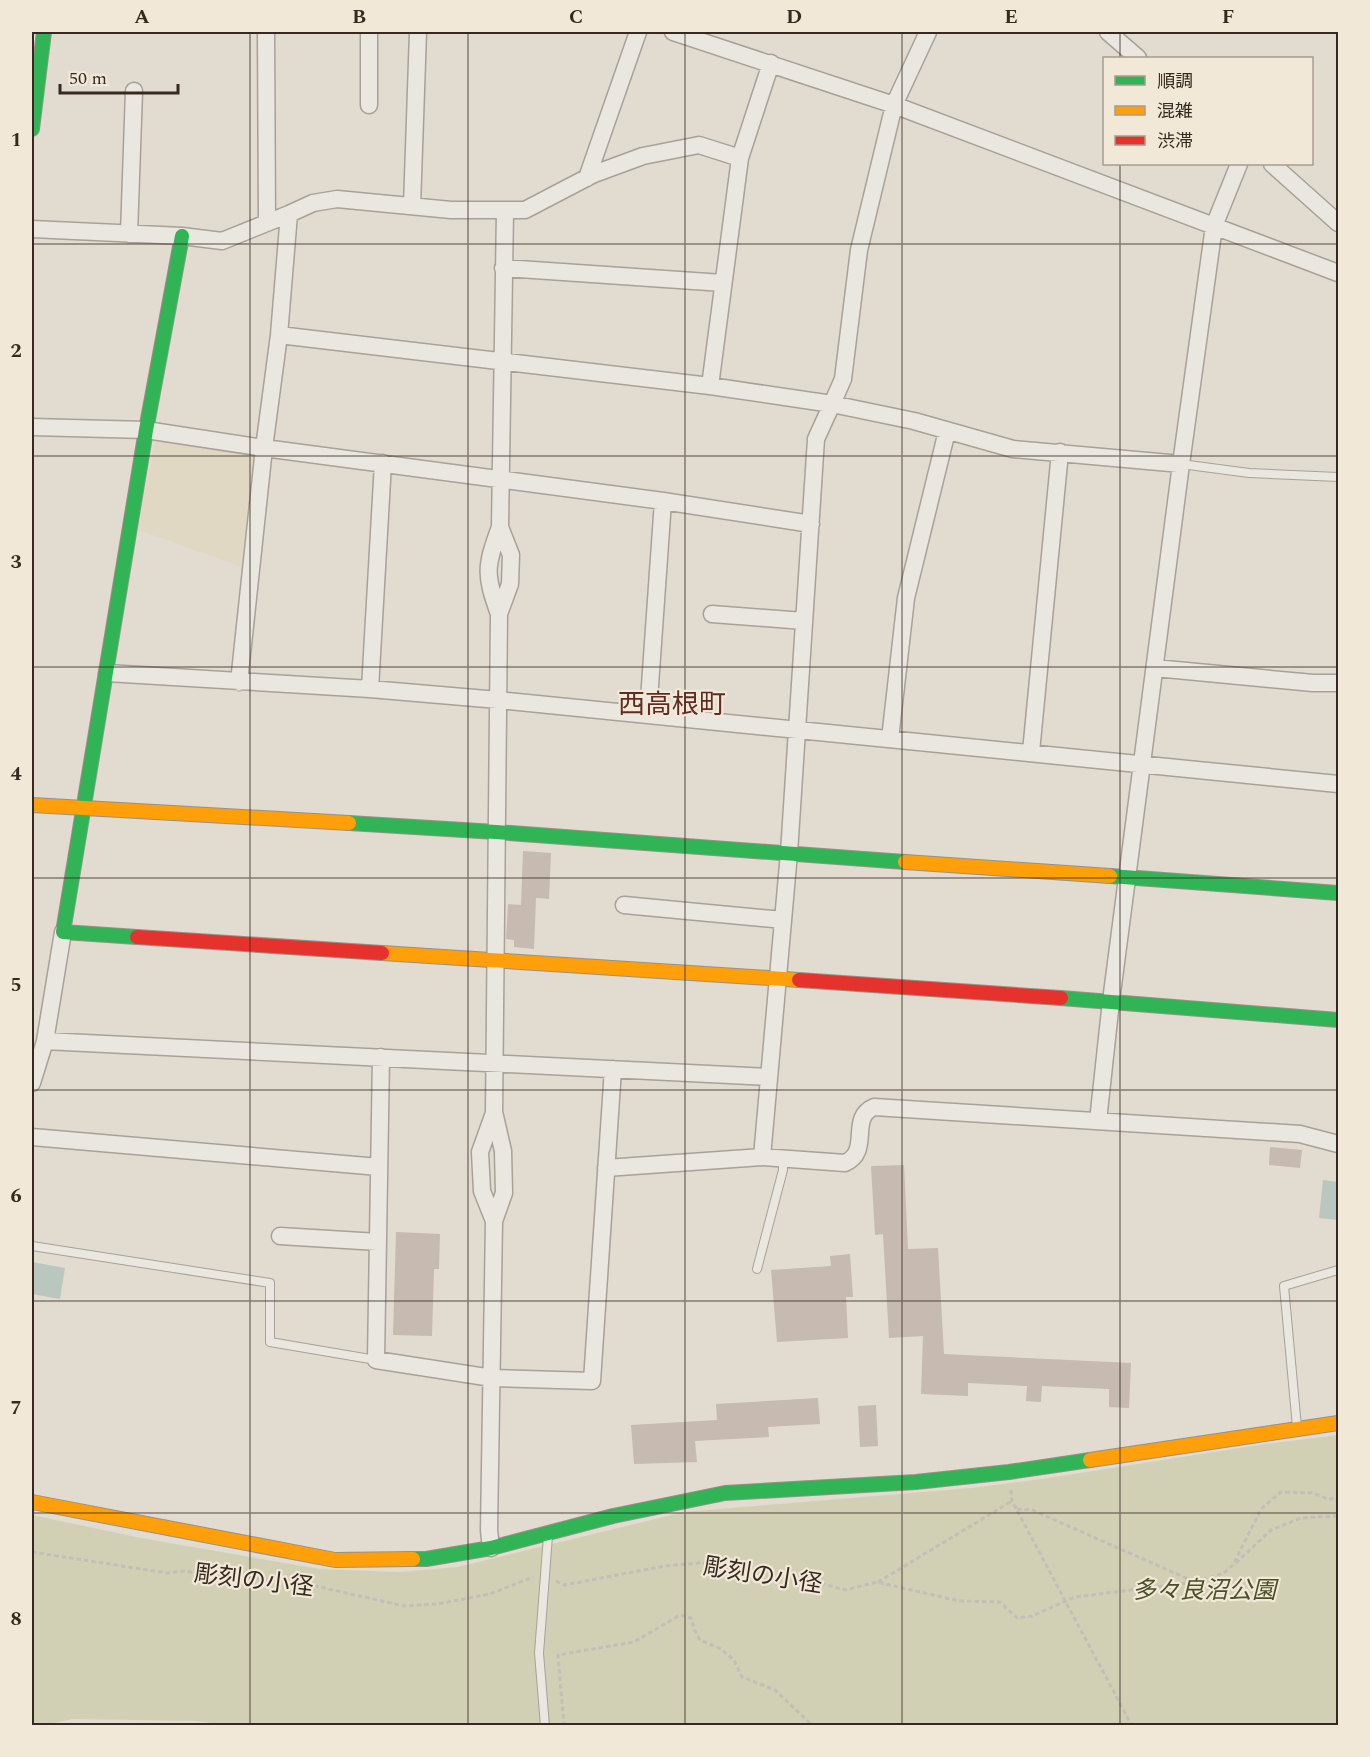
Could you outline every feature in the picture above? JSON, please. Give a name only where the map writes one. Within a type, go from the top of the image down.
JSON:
[{"type":"main road","points":[[32,129],[44,32]]},
{"type":"main road","points":[[182,236],[146,430],[63,933],[494,959],[1111,1001],[1338,1020]]},
{"type":"main road","points":[[32,805],[496,832],[1338,893]]},
{"type":"main road","points":[[32,1502],[335,1560],[426,1559],[491,1548],[670,1503],[725,1493],[870,1486],[1009,1472],[1338,1423]]},
{"type":"street","points":[[266,32],[267,223]]},
{"type":"street","points":[[369,32],[369,105]]},
{"type":"street","points":[[412,206],[418,32]]},
{"type":"street","points":[[587,178],[638,32]]},
{"type":"street","points":[[673,32],[894,105],[1338,273]]},
{"type":"street","points":[[762,1157],[789,854],[816,439],[843,379],[859,250],[894,105],[928,32]]},
{"type":"street","points":[[1108,32],[1137,57]]},
{"type":"street","points":[[710,386],[740,158],[771,63]]},
{"type":"street","points":[[129,234],[134,91]]},
{"type":"street","points":[[32,229],[182,236],[222,241],[313,203],[337,199],[451,210],[525,210],[587,178],[643,156],[699,145],[740,158]]},
{"type":"street","points":[[1098,1121],[1111,1001],[1214,226],[1239,165]]},
{"type":"street","points":[[1273,165],[1338,223]]},
{"type":"street","points":[[491,1548],[489,1530],[494,1221],[482,1191],[480,1152],[494,1112],[499,614],[488,584],[489,556],[500,528],[505,211]]},
{"type":"street","points":[[239,682],[264,448],[279,335],[289,213]]},
{"type":"street","points":[[503,268],[723,283]]},
{"type":"street","points":[[279,335],[710,386],[831,404],[914,421],[1013,448],[1181,464]]},
{"type":"street","points":[[32,428],[146,430],[663,501],[811,524]]},
{"type":"street","points":[[890,739],[906,598],[947,431]]},
{"type":"street","points":[[1031,752],[1060,453]]},
{"type":"street","points":[[370,689],[383,463]]},
{"type":"street","points":[[648,714],[663,501]]},
{"type":"street","points":[[712,614],[804,621]]},
{"type":"street","points":[[1155,668],[1313,683],[1338,683]]},
{"type":"street","points":[[107,673],[370,689],[498,700],[1338,784]]},
{"type":"street","points":[[624,905],[783,920]]},
{"type":"street","points":[[32,1083],[45,1041],[63,933]]},
{"type":"street","points":[[45,1041],[769,1077]]},
{"type":"street","points":[[381,1057],[376,1360],[492,1378],[592,1381],[613,1069]]},
{"type":"street","points":[[606,1168],[762,1157],[845,1163],[854,1159],[857,1152],[862,1116],[866,1110],[874,1107],[1300,1134],[1338,1144]]},
{"type":"street","points":[[32,1137],[379,1167]]},
{"type":"street","points":[[279,1236],[378,1242]]},
{"type":"lane","points":[[1181,464],[1249,473],[1338,477]]},
{"type":"lane","points":[[756,1269],[783,1170],[783,1157]]},
{"type":"lane","points":[[32,1246],[270,1283],[270,1342],[376,1360]]},
{"type":"lane","points":[[1297,1428],[1284,1286],[1338,1270]]},
{"type":"lane","points":[[545,1725],[539,1653],[549,1533]]},
{"type":"path","points":[[1009,1472],[1012,1501],[1132,1725]]},
{"type":"path","points":[[1233,1565],[1261,1509],[1281,1492],[1313,1493],[1328,1499],[1338,1498]]},
{"type":"path","points":[[877,1582],[1012,1501]]},
{"type":"path","points":[[1017,1509],[1032,1510],[1195,1582]]},
{"type":"path","name":"彫刻の小径","points":[[32,1552],[167,1573],[185,1571],[209,1576],[289,1580],[404,1606],[436,1605],[490,1594],[532,1577],[545,1576],[564,1585],[664,1566],[700,1563],[736,1567],[771,1575],[794,1576],[845,1590],[877,1582],[959,1601],[1000,1602],[1017,1618],[1032,1616],[1076,1597],[1195,1582],[1224,1573],[1271,1530],[1301,1518],[1338,1516]]},
{"type":"path","points":[[564,1725],[558,1655],[634,1642],[680,1615],[691,1618],[700,1640],[721,1649],[734,1659],[742,1677],[775,1690],[813,1725]]},
{"type":"shaded area","points":[[161,439],[256,457],[243,567],[138,530],[154,444]]},
{"type":"shaded area","points":[[1323,1180],[1338,1182],[1338,1220],[1319,1218]]},
{"type":"shaded area","points":[[32,1262],[65,1268],[60,1299],[32,1294]]},
{"type":"green space","name":"多々良沼公園","points":[[1338,1435],[1338,1725],[731,1726],[711,1723],[678,1726],[235,1726],[197,1721],[73,1719],[32,1725],[32,1515],[141,1538],[319,1569],[399,1572],[458,1567],[684,1512],[972,1488]]},
{"type":"building","points":[[523,851],[551,853],[549,899],[536,898],[534,949],[514,947],[514,940],[506,939],[508,904],[521,905]]},
{"type":"building","points":[[1270,1147],[1302,1150],[1300,1168],[1269,1165]]},
{"type":"building","points":[[904,1165],[908,1249],[938,1248],[944,1354],[1131,1363],[1129,1408],[1109,1407],[1109,1389],[1042,1386],[1041,1402],[1026,1401],[1027,1386],[968,1383],[968,1396],[921,1394],[923,1336],[889,1338],[883,1234],[875,1235],[871,1166]]},
{"type":"building","points":[[396,1232],[440,1234],[439,1269],[434,1269],[432,1336],[393,1335]]},
{"type":"building","points":[[850,1254],[853,1297],[846,1297],[848,1338],[777,1342],[771,1270],[831,1266],[830,1256]]},
{"type":"building","points":[[818,1398],[820,1424],[768,1427],[769,1437],[695,1441],[697,1462],[634,1464],[631,1425],[717,1420],[716,1404]]},
{"type":"building","points":[[876,1405],[878,1446],[860,1447],[858,1406]]},
{"type":"traffic: fast","points":[[32,129],[44,32]]},
{"type":"traffic: fast","points":[[137,937],[63,932],[146,430],[182,236]]},
{"type":"traffic: fast","points":[[349,823],[905,862]]},
{"type":"traffic: fast","points":[[1110,876],[1338,893]]},
{"type":"traffic: fast","points":[[1061,998],[1338,1020]]},
{"type":"traffic: fast","points":[[413,1559],[426,1559],[491,1548],[613,1516],[725,1493],[916,1482],[1090,1460]]},
{"type":"traffic: slow","points":[[32,805],[349,823]]},
{"type":"traffic: slow","points":[[905,862],[1110,876]]},
{"type":"traffic: slow","points":[[382,953],[799,980]]},
{"type":"traffic: slow","points":[[1090,1460],[1338,1423]]},
{"type":"traffic: slow","points":[[32,1502],[335,1560],[413,1559]]},
{"type":"traffic: jam","points":[[137,937],[382,953]]},
{"type":"traffic: jam","points":[[799,980],[1061,998]]},
{"type":"district","name":"西高根町","points":[[672,704]]}]
